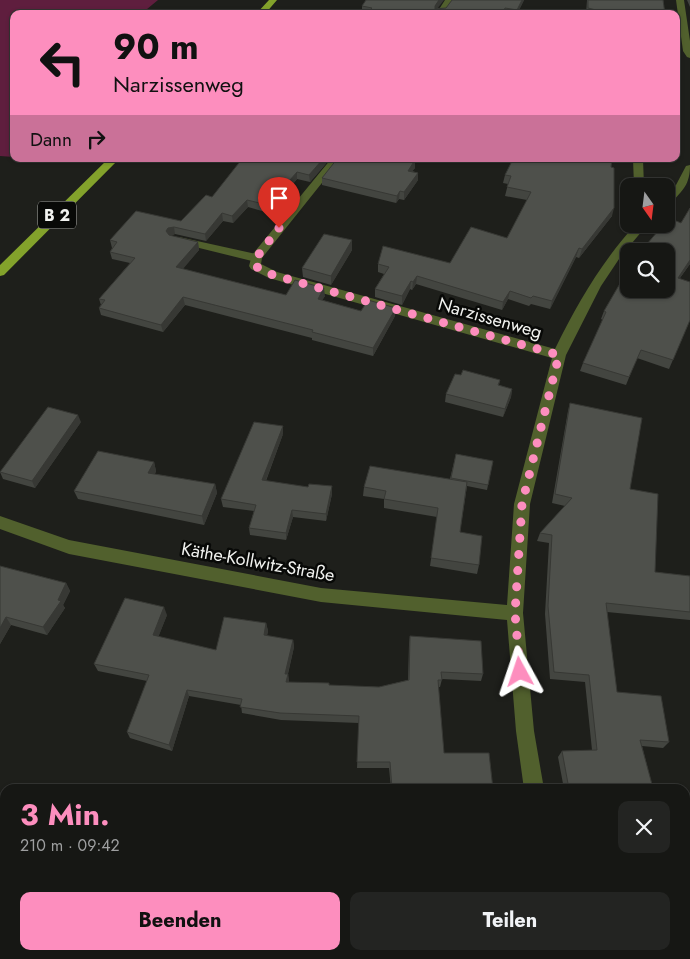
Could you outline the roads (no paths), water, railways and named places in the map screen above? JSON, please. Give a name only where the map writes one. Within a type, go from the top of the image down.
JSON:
[{"type":"main road","points":[[264,10],[273,0]]},
{"type":"main road","name":"B 2","points":[[0,272],[111,162]]},
{"type":"street","points":[[680,0],[688,53]]},
{"type":"street","points":[[175,239],[256,258],[334,162]]},
{"type":"street","points":[[638,162],[639,178]]},
{"type":"street","points":[[675,192],[690,168]]},
{"type":"street","points":[[533,784],[525,731],[515,613],[522,504],[559,355],[573,324],[605,271],[634,233]]},
{"type":"street","name":"Narzissenweg","points":[[256,258],[255,266],[273,275],[559,355]]},
{"type":"street","name":"Käthe-Kollwitz-Straße","points":[[0,522],[69,547],[321,595],[515,613]]}]
